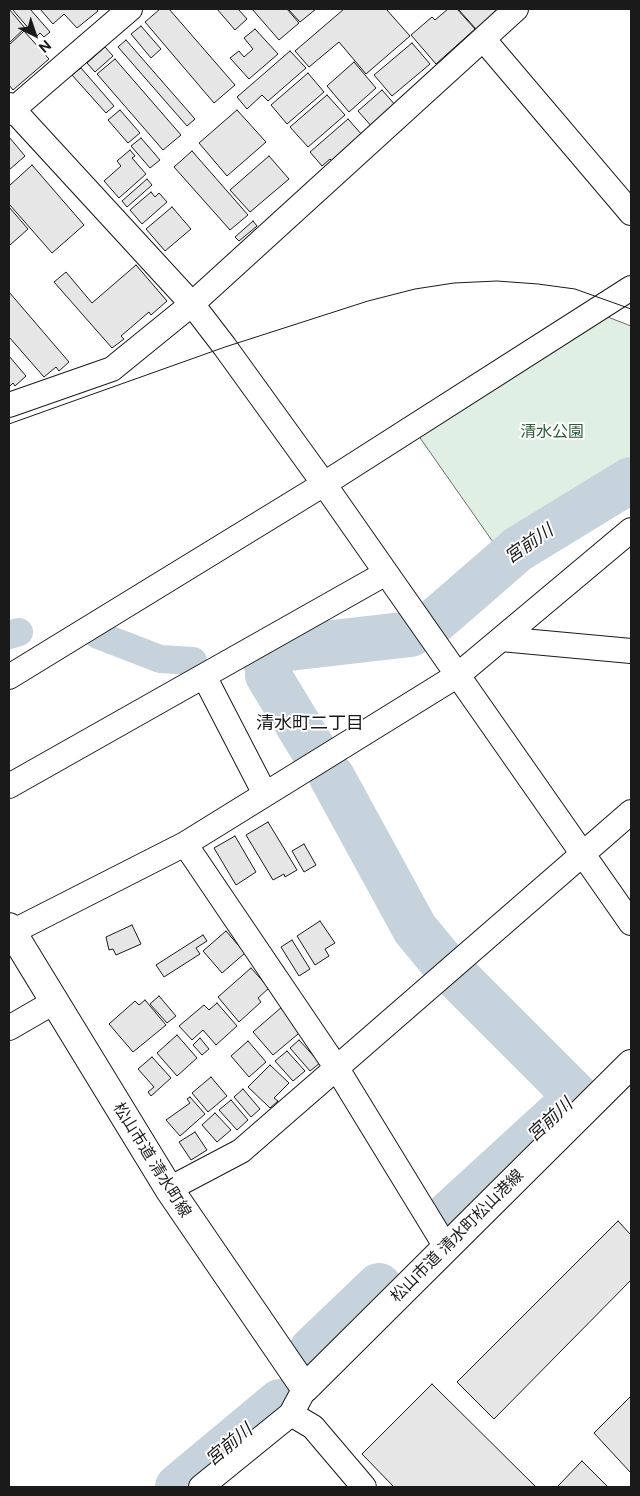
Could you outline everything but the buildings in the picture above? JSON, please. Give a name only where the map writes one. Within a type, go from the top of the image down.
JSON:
[{"type":"street","points":[[130,9],[10,109],[192,304],[324,484],[631,923]]},
{"type":"street","points":[[9,405],[112,369],[192,304],[516,9]]},
{"type":"street","points":[[484,40],[631,214]]},
{"type":"street","points":[[9,677],[324,484],[631,288]]},
{"type":"street","points":[[10,930],[185,844],[458,675],[631,530]]},
{"type":"street","points":[[9,786],[386,573]]},
{"type":"street","points":[[501,639],[631,651]]},
{"type":"street","points":[[204,676],[265,794]]},
{"type":"street","points":[[169,1189],[241,1151],[336,1066],[584,855],[631,812]]},
{"type":"street","points":[[185,844],[336,1066],[446,1247]]},
{"type":"street","name":"松山市道 清水町線","points":[[10,930],[169,1189],[305,1388]]},
{"type":"street","points":[[9,1028],[54,1002]]},
{"type":"street","name":"松山市道 清水町松山港線","points":[[305,1388],[631,1064]]},
{"type":"street","points":[[201,1487],[291,1414],[305,1388]]},
{"type":"street","points":[[291,1414],[313,1427],[364,1487]]},
{"type":"green space","name":"清水公園","points":[[605,316],[631,326],[631,468],[500,552],[418,435]]},
{"type":"waterway","name":"宮前川","points":[[435,621],[518,549],[631,480]]},
{"type":"waterway","points":[[9,635],[19,632]]},
{"type":"waterway","name":"宮前川","points":[[266,662],[280,649],[411,634]]},
{"type":"waterway","points":[[98,635],[160,659],[193,661]]},
{"type":"waterway","points":[[253,653],[280,649]]},
{"type":"waterway","name":"宮前川","points":[[268,675],[314,751]]},
{"type":"waterway","name":"宮前川","points":[[332,777],[415,929],[444,964]]},
{"type":"waterway","name":"宮前川","points":[[448,1215],[577,1097],[460,980]]},
{"type":"waterway","name":"宮前川","points":[[312,1350],[379,1286]]},
{"type":"waterway","name":"宮前川","points":[[178,1487],[280,1402]]},
{"type":"tram line","points":[[9,424],[225,347],[368,301],[415,289],[454,283],[497,281],[538,284],[575,289],[631,309]]},
{"type":"district","name":"清水町二丁目","points":[[310,723]]}]
